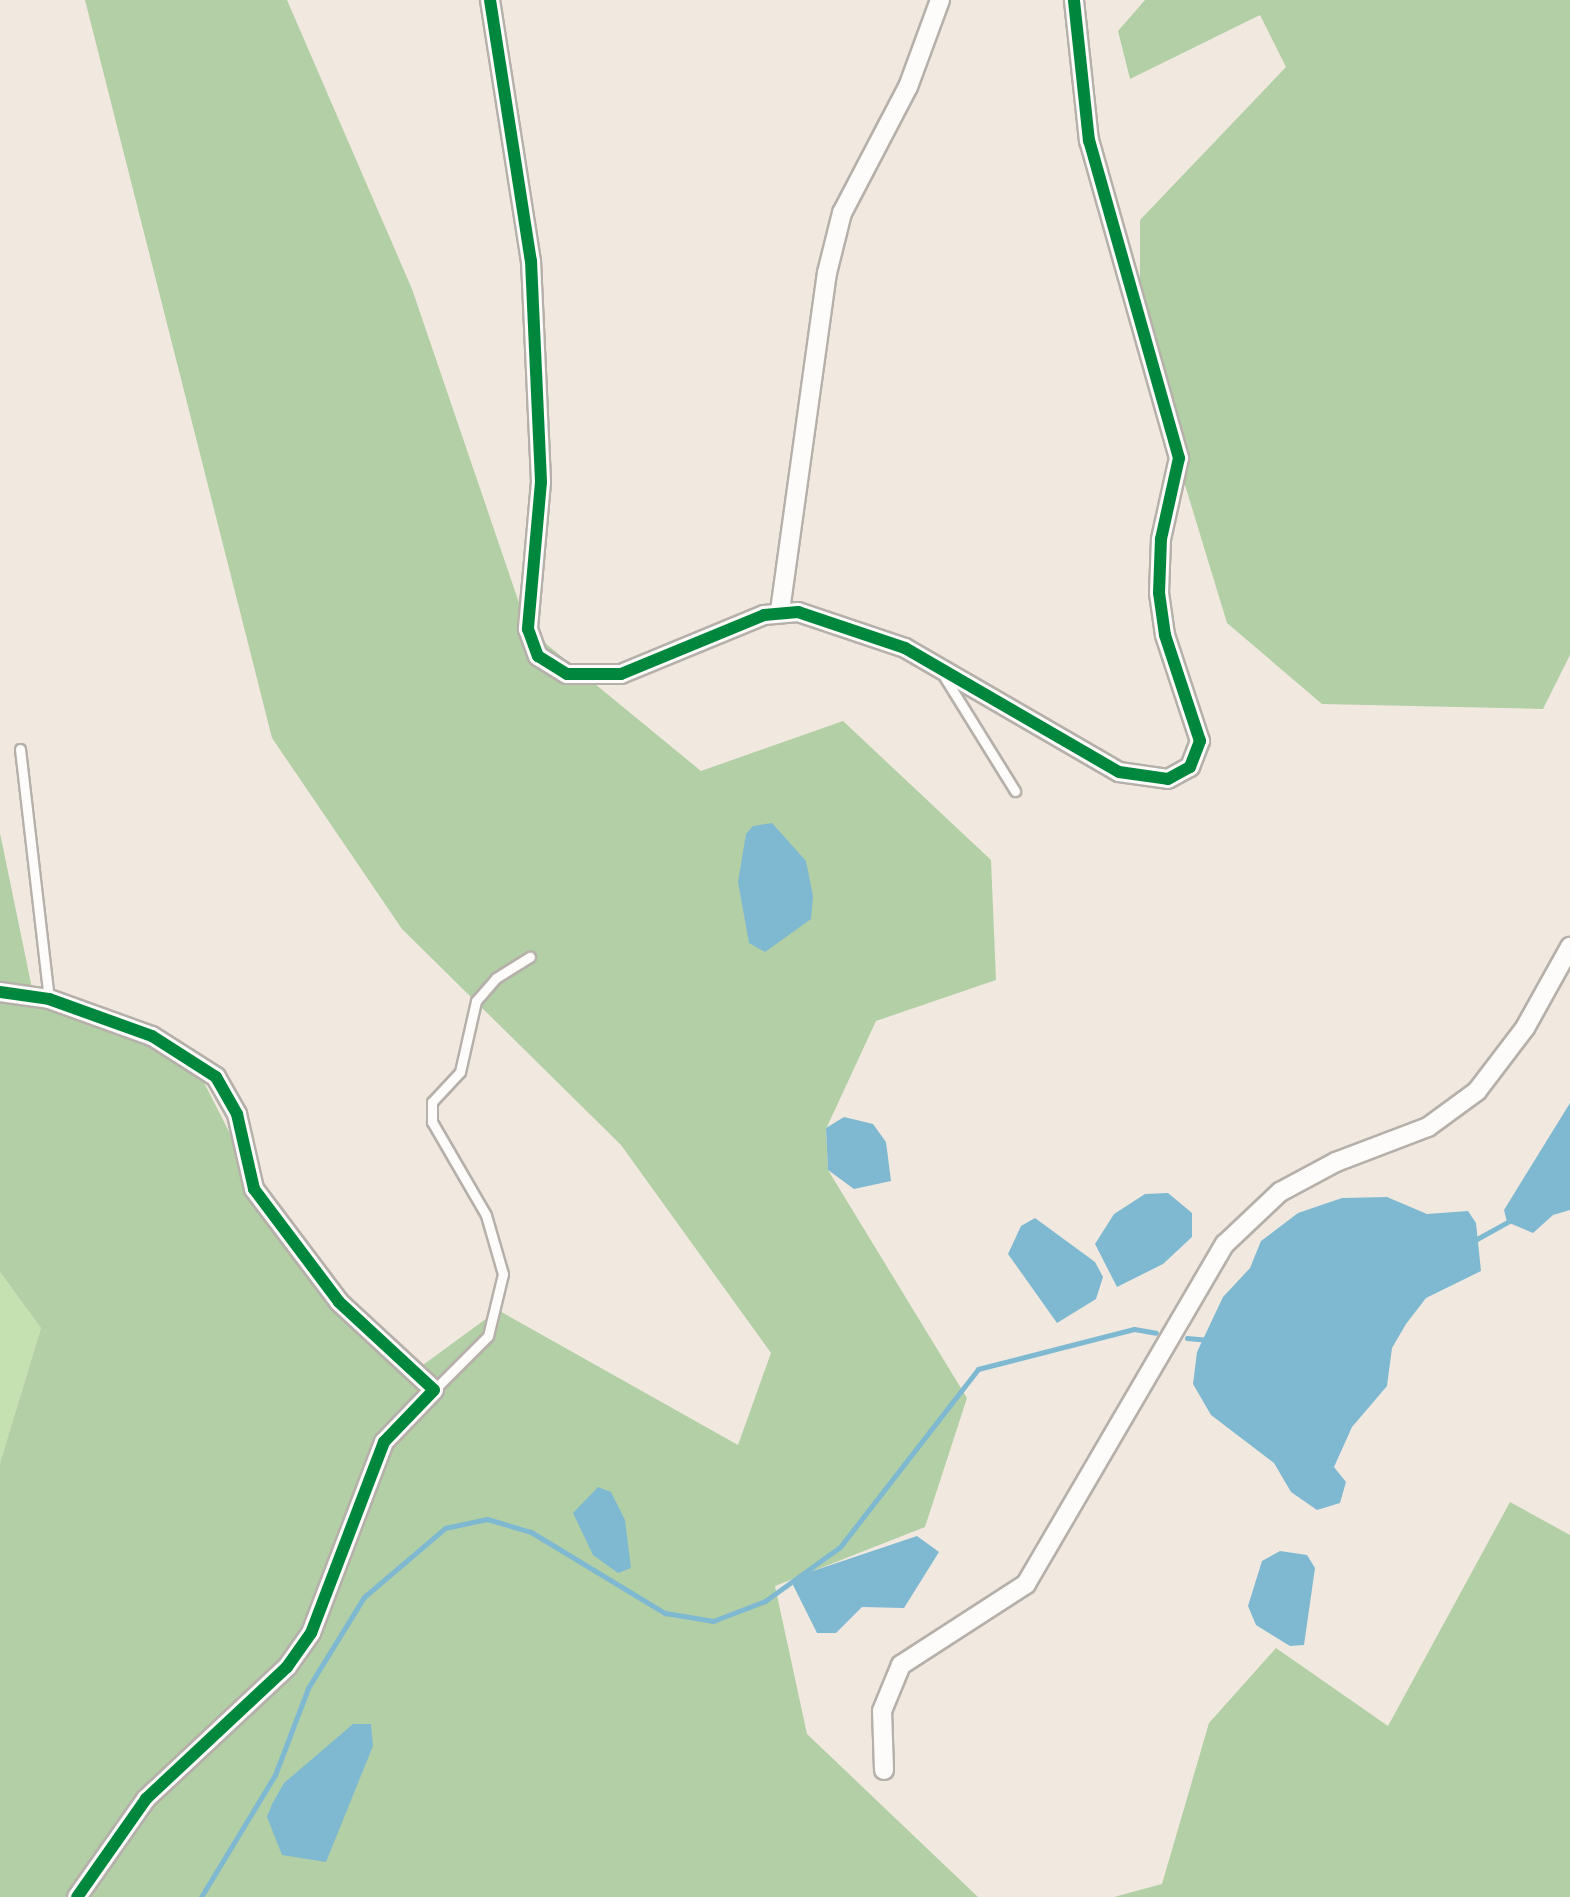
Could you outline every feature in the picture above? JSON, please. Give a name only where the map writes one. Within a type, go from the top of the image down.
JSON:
[{"type":"street","points":[[490,0],[532,262],[541,482],[529,589],[532,646],[567,674],[605,677],[780,610],[859,628],[934,664],[1119,772],[1168,779],[1190,767],[1198,753],[1200,730],[1164,635],[1159,593],[1161,539],[1179,458],[1090,141],[1074,0]]},
{"type":"street","points":[[780,610],[827,273],[842,213],[908,87],[940,0]]},
{"type":"street","points":[[884,1770],[882,1711],[901,1664],[1026,1584],[1234,1233],[1280,1192],[1336,1162],[1428,1127],[1477,1092],[1515,1042],[1570,947]]},
{"type":"street","points":[[0,992],[49,999],[152,1036],[216,1077],[231,1095],[244,1168],[262,1202],[339,1302],[434,1390],[384,1442],[311,1633],[287,1667],[146,1799],[77,1897]]},
{"type":"lane","points":[[934,664],[964,701],[1014,791]]},
{"type":"lane","points":[[20,749],[49,999]]},
{"type":"lane","points":[[434,1390],[488,1336],[503,1274],[486,1216],[432,1122],[432,1102],[460,1072],[476,1001],[496,978],[530,957]]},
{"type":"green space","points":[[85,0],[287,0],[412,289],[528,629],[701,771],[843,721],[991,860],[996,980],[876,1021],[826,1129],[828,1170],[967,1398],[925,1527],[775,1586],[807,1734],[978,1897],[0,1897],[0,1463],[41,1328],[0,1272],[0,833],[34,998],[193,1061],[271,1214],[412,1373],[498,1310],[738,1445],[771,1353],[621,1145],[402,929],[272,738]]},
{"type":"green space","points":[[1145,0],[1570,0],[1570,655],[1543,709],[1322,704],[1227,623],[1140,337],[1140,220],[1286,67],[1260,15],[1130,79],[1118,31]]},
{"type":"green space","points":[[0,1272],[41,1328],[0,1463]]},
{"type":"green space","points":[[1510,1502],[1570,1535],[1570,1897],[1114,1897],[1162,1884],[1209,1723],[1276,1648],[1388,1726]]},
{"type":"water","points":[[772,823],[806,861],[813,896],[811,919],[765,952],[749,943],[738,882],[746,834],[753,826]]},
{"type":"water","points":[[1570,1103],[1570,1210],[1553,1215],[1533,1233],[1507,1222],[1504,1210]]},
{"type":"water","points":[[844,1117],[873,1124],[886,1142],[891,1181],[854,1189],[828,1170],[826,1128]]},
{"type":"water","points":[[1168,1193],[1192,1213],[1192,1237],[1163,1264],[1117,1287],[1095,1244],[1114,1214],[1145,1194]]},
{"type":"water","points":[[1387,1197],[1427,1214],[1468,1211],[1476,1223],[1481,1271],[1426,1298],[1406,1324],[1392,1348],[1387,1386],[1352,1427],[1334,1467],[1346,1482],[1340,1503],[1317,1510],[1291,1492],[1274,1463],[1211,1415],[1193,1384],[1197,1352],[1223,1297],[1250,1268],[1261,1241],[1298,1213],[1342,1198]]},
{"type":"water","points":[[1035,1218],[1095,1262],[1103,1277],[1096,1299],[1057,1323],[1008,1254],[1021,1226]]},
{"type":"water","points":[[598,1487],[611,1492],[625,1520],[631,1568],[618,1573],[593,1555],[573,1513]]},
{"type":"water","points":[[917,1536],[939,1552],[904,1608],[862,1607],[836,1633],[817,1633],[793,1585],[801,1575]]},
{"type":"water","points":[[1280,1551],[1307,1555],[1315,1568],[1304,1645],[1290,1646],[1256,1625],[1248,1606],[1262,1561]]},
{"type":"water","points":[[353,1724],[371,1724],[373,1746],[326,1862],[282,1855],[267,1817],[272,1804],[284,1783]]},
{"type":"waterway","points":[[1475,1240],[1509,1221]]},
{"type":"waterway","points":[[201,1897],[275,1775],[308,1688],[364,1597],[445,1528],[487,1519],[531,1532],[665,1613],[713,1621],[765,1601],[840,1547],[978,1369],[1134,1329],[1156,1333]]},
{"type":"waterway","points":[[1187,1338],[1209,1340]]},
{"type":"cycle path","points":[[490,0],[531,261],[541,482],[528,629],[538,656],[567,674],[621,674],[764,615],[798,612],[905,648],[1119,772],[1168,779],[1190,767],[1200,741],[1165,635],[1159,593],[1161,539],[1179,458],[1089,141],[1074,0]]},
{"type":"cycle path","points":[[0,992],[49,999],[152,1036],[216,1077],[237,1114],[254,1189],[339,1302],[434,1390],[384,1442],[311,1633],[287,1667],[146,1799],[77,1897]]}]
